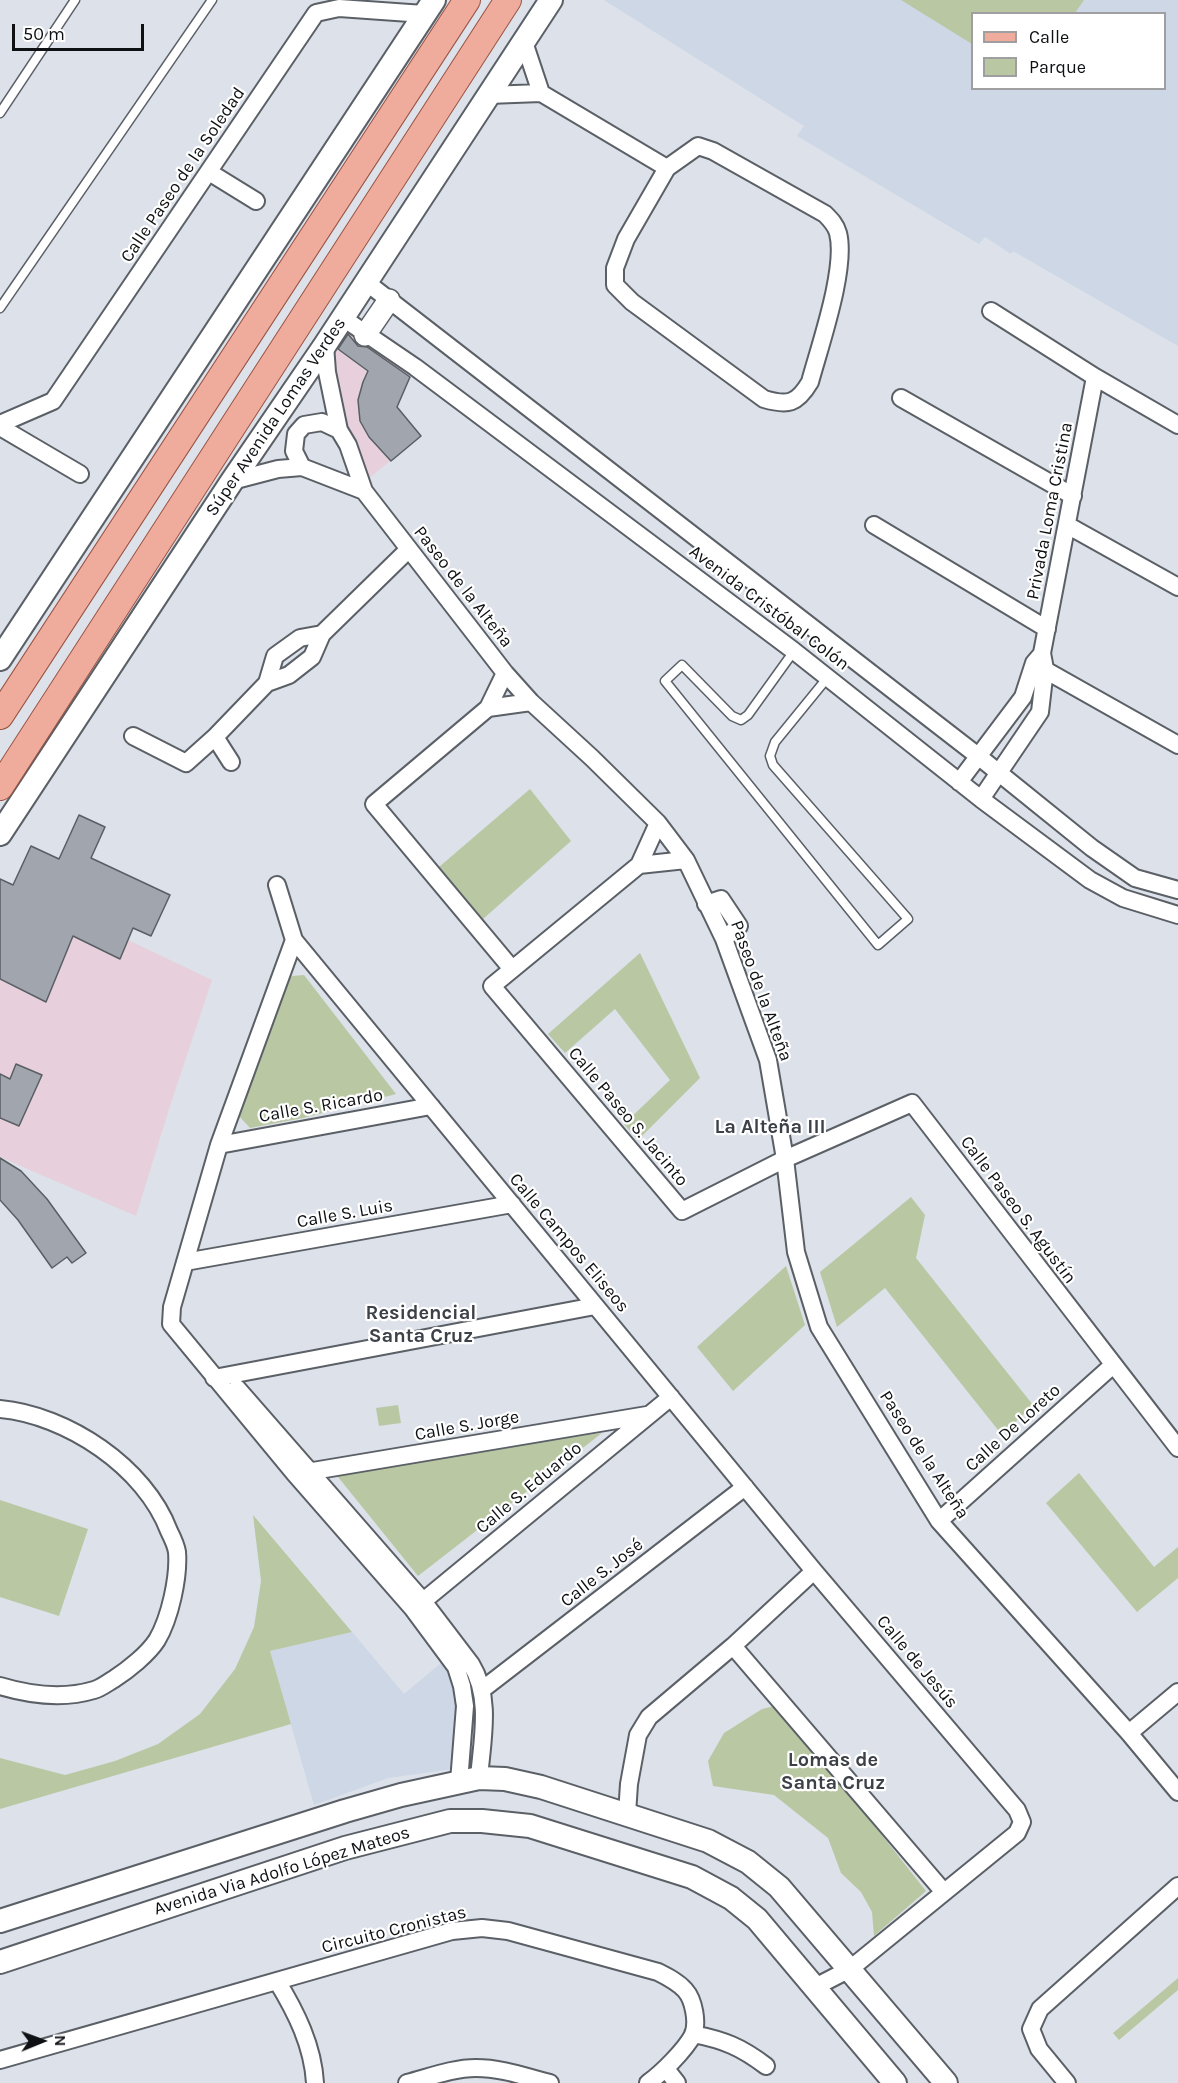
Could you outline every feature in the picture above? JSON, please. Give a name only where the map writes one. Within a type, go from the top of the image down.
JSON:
[{"type":"main road","points":[[0,716],[467,0]]},
{"type":"main road","name":"Súper Avenida Lomas Verdes","points":[[0,787],[508,0]]},
{"type":"main road","name":"Súper Avenida Lomas Verdes","points":[[0,834],[551,0]]},
{"type":"main road","points":[[0,659],[429,7]]},
{"type":"main road","name":"Avenida Via Adolfo López Mateos","points":[[0,1921],[401,1795],[469,1780],[505,1779],[541,1787],[708,1841],[748,1862],[779,1887],[945,2083]]},
{"type":"main road","name":"Avenida Via Adolfo López Mateos","points":[[0,1962],[345,1848],[450,1821],[482,1821],[530,1826],[692,1877],[731,1898],[757,1919],[895,2083]]},
{"type":"street","name":"Calle Paseo de la Soledad","points":[[0,425],[53,401],[316,13],[339,8],[429,7]]},
{"type":"street","points":[[524,42],[541,93]]},
{"type":"street","points":[[488,95],[541,93],[667,168]]},
{"type":"street","points":[[698,146],[713,151],[825,214],[834,223],[838,232],[840,250],[839,271],[810,382],[801,397],[782,404],[764,399],[632,302],[615,285],[615,268],[626,239],[667,168],[698,146]]},
{"type":"street","points":[[209,172],[256,201]]},
{"type":"street","name":"Avenida Cristóbal Colón","points":[[366,282],[978,756],[1092,848],[1135,878],[1178,890]]},
{"type":"street","points":[[365,335],[389,300]]},
{"type":"street","points":[[991,311],[1178,425]]},
{"type":"street","name":"Avenida Cristóbal Colón","points":[[343,318],[415,367],[794,651],[959,782],[1090,880],[1123,897],[1178,915]]},
{"type":"street","name":"Paseo de la Alteña","points":[[325,345],[327,372],[339,430],[348,445],[364,491],[505,673],[531,702],[658,823],[686,860],[724,939],[768,1060],[785,1159],[796,1252],[819,1327],[939,1521],[1129,1733],[1178,1792]]},
{"type":"street","name":"Privada Loma Cristina","points":[[981,799],[1040,712],[1040,662],[1095,376]]},
{"type":"street","points":[[901,398],[1072,496]]},
{"type":"street","points":[[302,467],[294,451],[296,434],[304,425],[322,422],[339,430]]},
{"type":"street","points":[[0,425],[80,474]]},
{"type":"street","points":[[232,481],[278,469],[302,467],[364,491]]},
{"type":"street","points":[[874,525],[1047,629]]},
{"type":"street","points":[[1067,525],[1178,587]]},
{"type":"street","points":[[134,736],[186,763],[215,737],[267,683],[289,675],[312,657],[322,634],[409,549]]},
{"type":"street","points":[[1040,662],[1178,745]]},
{"type":"street","name":"Privada Loma Cristina","points":[[959,782],[1023,697],[1040,662]]},
{"type":"street","points":[[505,673],[488,708],[374,804],[512,969],[639,865],[658,823]]},
{"type":"street","points":[[488,708],[531,702]]},
{"type":"street","points":[[215,737],[231,762]]},
{"type":"street","points":[[639,865],[686,860]]},
{"type":"street","name":"Calle Campos Eliseos","points":[[277,885],[294,940],[814,1571]]},
{"type":"street","points":[[294,940],[219,1144],[172,1307],[220,1377],[471,1664],[483,1689],[484,1706],[469,1780]]},
{"type":"street","name":"Calle Paseo S. Jacinto","points":[[512,969],[492,986],[682,1211],[785,1159]]},
{"type":"street","name":"Calle Paseo S. Agustín","points":[[785,1159],[912,1103],[1178,1448]]},
{"type":"street","name":"Calle S. Ricardo","points":[[219,1144],[431,1106]]},
{"type":"street","name":"Calle S. Luis","points":[[185,1262],[512,1204]]},
{"type":"street","points":[[220,1377],[595,1306]]},
{"type":"street","name":"Calle De Loreto","points":[[939,1521],[1113,1365]]},
{"type":"street","name":"Calle S. Eduardo","points":[[418,1605],[671,1397]]},
{"type":"street","points":[[0,1409],[63,1425],[108,1453],[141,1484],[164,1515],[177,1551],[175,1594],[157,1640],[128,1670],[96,1690],[61,1696],[0,1686]]},
{"type":"street","name":"Calle S. Jorge","points":[[302,1473],[647,1415]]},
{"type":"street","name":"Calle S. José","points":[[483,1689],[745,1487]]},
{"type":"street","points":[[627,1814],[629,1784],[638,1735],[649,1717],[733,1646],[814,1571]]},
{"type":"street","name":"Calle de Jesús","points":[[814,1571],[1017,1810],[1022,1822],[1017,1833],[850,1969],[815,1988]]},
{"type":"street","points":[[418,1605],[456,1667],[462,1686],[469,1780]]},
{"type":"street","points":[[733,1646],[943,1891]]},
{"type":"street","points":[[1129,1733],[1178,1692]]},
{"type":"street","points":[[1067,2083],[1039,2049],[1031,2029],[1040,2008],[1178,1886]]},
{"type":"street","name":"Circuito Cronistas","points":[[0,2060],[452,1931],[482,1928],[508,1931],[658,1972],[687,1992],[695,2012],[693,2034]]},
{"type":"street","points":[[277,1981],[294,2010],[307,2042],[315,2083]]},
{"type":"street","points":[[648,2083],[666,2069],[693,2034],[728,2042],[745,2050],[766,2066]]},
{"type":"street","points":[[407,2083],[448,2071],[475,2068],[500,2070],[550,2083]]},
{"type":"street","points":[[666,2069],[677,2083]]},
{"type":"lane","points":[[0,113],[75,0]]},
{"type":"lane","points":[[0,308],[212,0]]},
{"type":"lane","points":[[794,651],[748,715],[741,720],[732,716],[682,664],[665,681],[878,945],[908,919],[773,765],[770,756],[775,742],[828,677]]},
{"type":"shaded area","points":[[604,0],[1178,0],[1178,346],[1013,251],[1011,254],[985,237],[979,244],[797,136],[804,126]]},
{"type":"shaded area","points":[[343,319],[411,372],[397,407],[421,436],[363,483],[328,372]]},
{"type":"shaded area","points":[[0,879],[212,980],[136,1216],[0,1157]]},
{"type":"shaded area","points":[[352,1632],[404,1694],[446,1659],[462,1708],[460,1768],[388,1778],[314,1805],[270,1651]]},
{"type":"green space","points":[[901,0],[1084,0],[1076,12],[971,12],[971,43]]},
{"type":"green space","points":[[530,789],[571,841],[483,919],[439,867]]},
{"type":"green space","points":[[640,953],[700,1078],[638,1140],[624,1124],[670,1080],[615,1009],[565,1053],[548,1034]]},
{"type":"green space","points":[[304,975],[396,1094],[303,1118],[250,1128],[239,1116],[248,1077],[285,985],[292,976]]},
{"type":"green space","points":[[911,1197],[925,1215],[916,1258],[1033,1405],[1002,1435],[885,1288],[837,1327],[820,1272]]},
{"type":"green space","points":[[786,1266],[805,1325],[733,1391],[697,1347]]},
{"type":"green space","points":[[398,1405],[401,1423],[379,1426],[376,1408]]},
{"type":"green space","points":[[602,1433],[418,1576],[334,1472],[374,1463]]},
{"type":"green space","points":[[1079,1473],[1154,1567],[1178,1547],[1178,1578],[1137,1612],[1046,1503]]},
{"type":"green space","points":[[0,1500],[88,1529],[59,1616],[0,1597]]},
{"type":"green space","points":[[253,1515],[352,1632],[270,1651],[291,1724],[0,1809],[0,1758],[65,1775],[115,1761],[158,1744],[200,1714],[235,1669],[254,1627],[261,1581]]},
{"type":"green space","points":[[779,1705],[926,1891],[874,1936],[872,1912],[861,1892],[841,1873],[828,1838],[774,1795],[713,1786],[708,1761],[724,1733],[762,1709]]},
{"type":"green space","points":[[1178,1978],[1178,1990],[1119,2040],[1113,2033]]},
{"type":"building","points":[[348,334],[358,346],[367,347],[410,377],[397,407],[421,436],[391,461],[369,437],[360,421],[358,400],[368,371],[338,349]]},
{"type":"building","points":[[79,815],[105,827],[91,858],[170,895],[151,936],[133,928],[120,959],[73,936],[46,1002],[0,979],[0,879],[13,885],[31,846],[59,859]]},
{"type":"building","points":[[16,1064],[42,1075],[19,1126],[0,1118],[0,1074],[10,1079]]},
{"type":"building","points":[[0,1158],[21,1171],[47,1199],[86,1253],[72,1263],[67,1257],[52,1268],[18,1220],[0,1200]]},
{"type":"district","name":"La Alteña III","points":[[770,1127]]},
{"type":"district","name":"Residencial Santa Cruz","points":[[421,1324]]},
{"type":"district","name":"Lomas de Santa Cruz","points":[[833,1772]]}]
